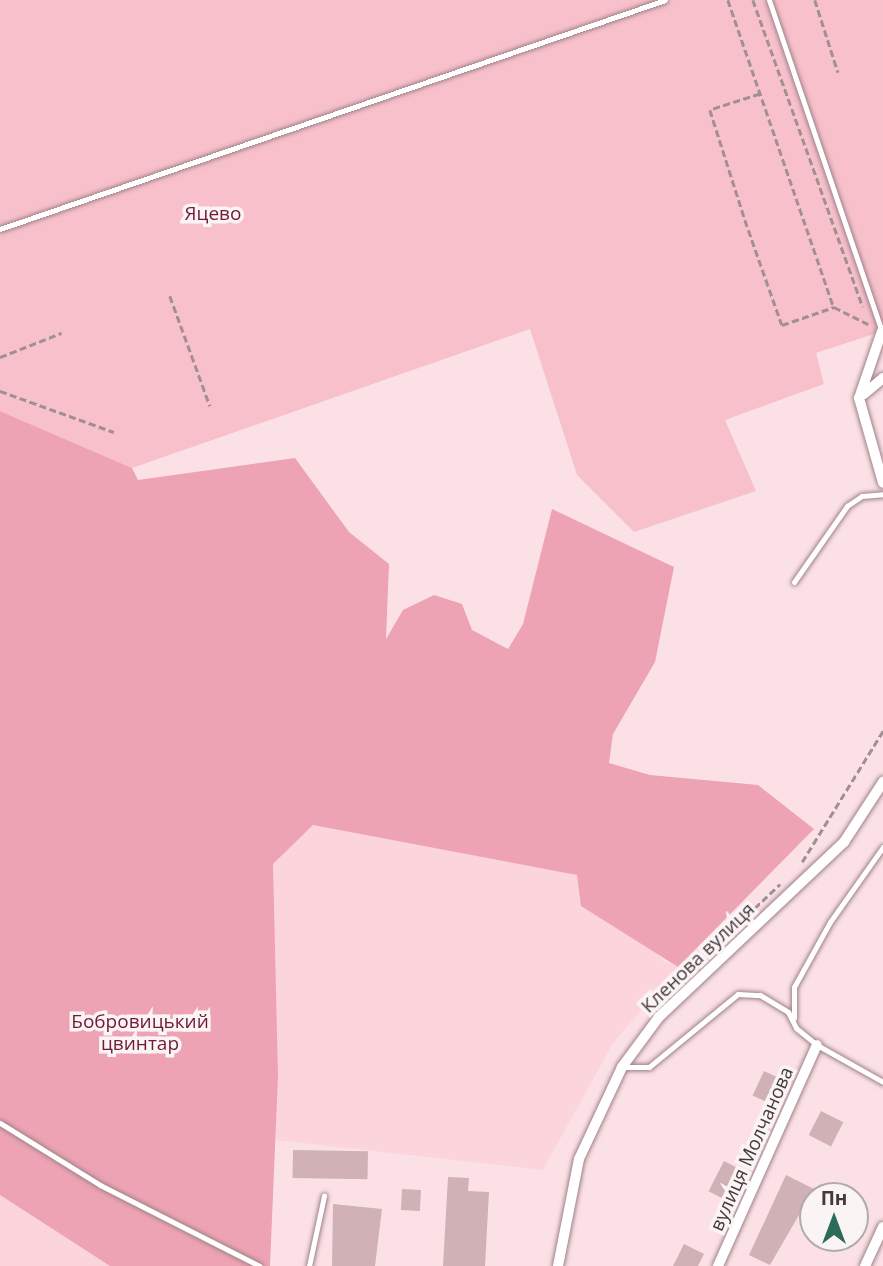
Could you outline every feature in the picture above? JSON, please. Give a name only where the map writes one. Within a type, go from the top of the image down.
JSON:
[{"type":"street","points":[[883,332],[859,398],[883,483]]},
{"type":"street","points":[[859,398],[883,378]]},
{"type":"street","name":"Кленова вулиця","points":[[558,1266],[579,1159],[622,1067],[659,1017],[844,842],[883,782]]},
{"type":"street","name":"вулиця Молчанова","points":[[718,1266],[817,1045]]},
{"type":"street","points":[[864,1266],[883,1227]]},
{"type":"lane","points":[[0,229],[664,0]]},
{"type":"lane","points":[[769,0],[883,332]]},
{"type":"lane","points":[[794,582],[847,506],[862,495],[883,494]]},
{"type":"lane","points":[[796,1028],[794,987],[830,922],[883,847]]},
{"type":"lane","points":[[622,1067],[649,1067],[738,994],[760,995],[788,1012],[796,1028],[817,1045],[883,1082]]},
{"type":"lane","points":[[0,1124],[188,1234],[260,1266]]},
{"type":"lane","points":[[309,1266],[324,1196]]},
{"type":"path","points":[[728,0],[834,307],[883,332]]},
{"type":"path","points":[[753,0],[859,302],[883,332]]},
{"type":"path","points":[[815,0],[838,72]]},
{"type":"path","points":[[760,94],[710,110],[745,220],[782,325],[834,307]]},
{"type":"path","points":[[170,296],[210,406]]},
{"type":"path","points":[[0,357],[61,333]]},
{"type":"path","points":[[0,391],[114,432]]},
{"type":"shaded area","points":[[313,824],[577,875],[665,962],[678,967],[613,1043],[543,1170],[276,1140],[273,864]]},
{"type":"shaded area","points":[[0,1195],[110,1266],[0,1266]]},
{"type":"green space","name":"Яцево","points":[[0,0],[883,0],[883,331],[816,353],[824,384],[725,420],[756,491],[634,532],[577,475],[530,329],[132,468],[0,411]]},
{"type":"green space","name":"Бобровицький цвинтар","points":[[0,411],[132,468],[138,480],[295,458],[349,532],[389,564],[386,639],[403,610],[434,595],[462,604],[472,630],[508,649],[523,624],[552,509],[674,567],[655,662],[613,734],[609,763],[650,775],[758,785],[814,829],[678,967],[581,906],[577,875],[313,825],[273,864],[278,1076],[270,1266],[110,1266],[0,1195]]},
{"type":"building","points":[[764,1071],[785,1081],[773,1105],[753,1095]]},
{"type":"building","points":[[821,1111],[843,1122],[831,1146],[809,1135]]},
{"type":"building","points":[[293,1150],[368,1151],[367,1179],[293,1178]]},
{"type":"building","points":[[724,1161],[744,1171],[728,1201],[709,1191]]},
{"type":"building","points":[[786,1175],[800,1182],[799,1215],[770,1265],[749,1255]]},
{"type":"building","points":[[448,1177],[469,1178],[468,1191],[489,1192],[485,1266],[443,1266]]},
{"type":"building","points":[[402,1189],[421,1190],[420,1211],[401,1210]]},
{"type":"building","points":[[333,1204],[382,1209],[375,1266],[332,1266]]},
{"type":"building","points":[[684,1244],[704,1254],[698,1266],[673,1266]]}]
